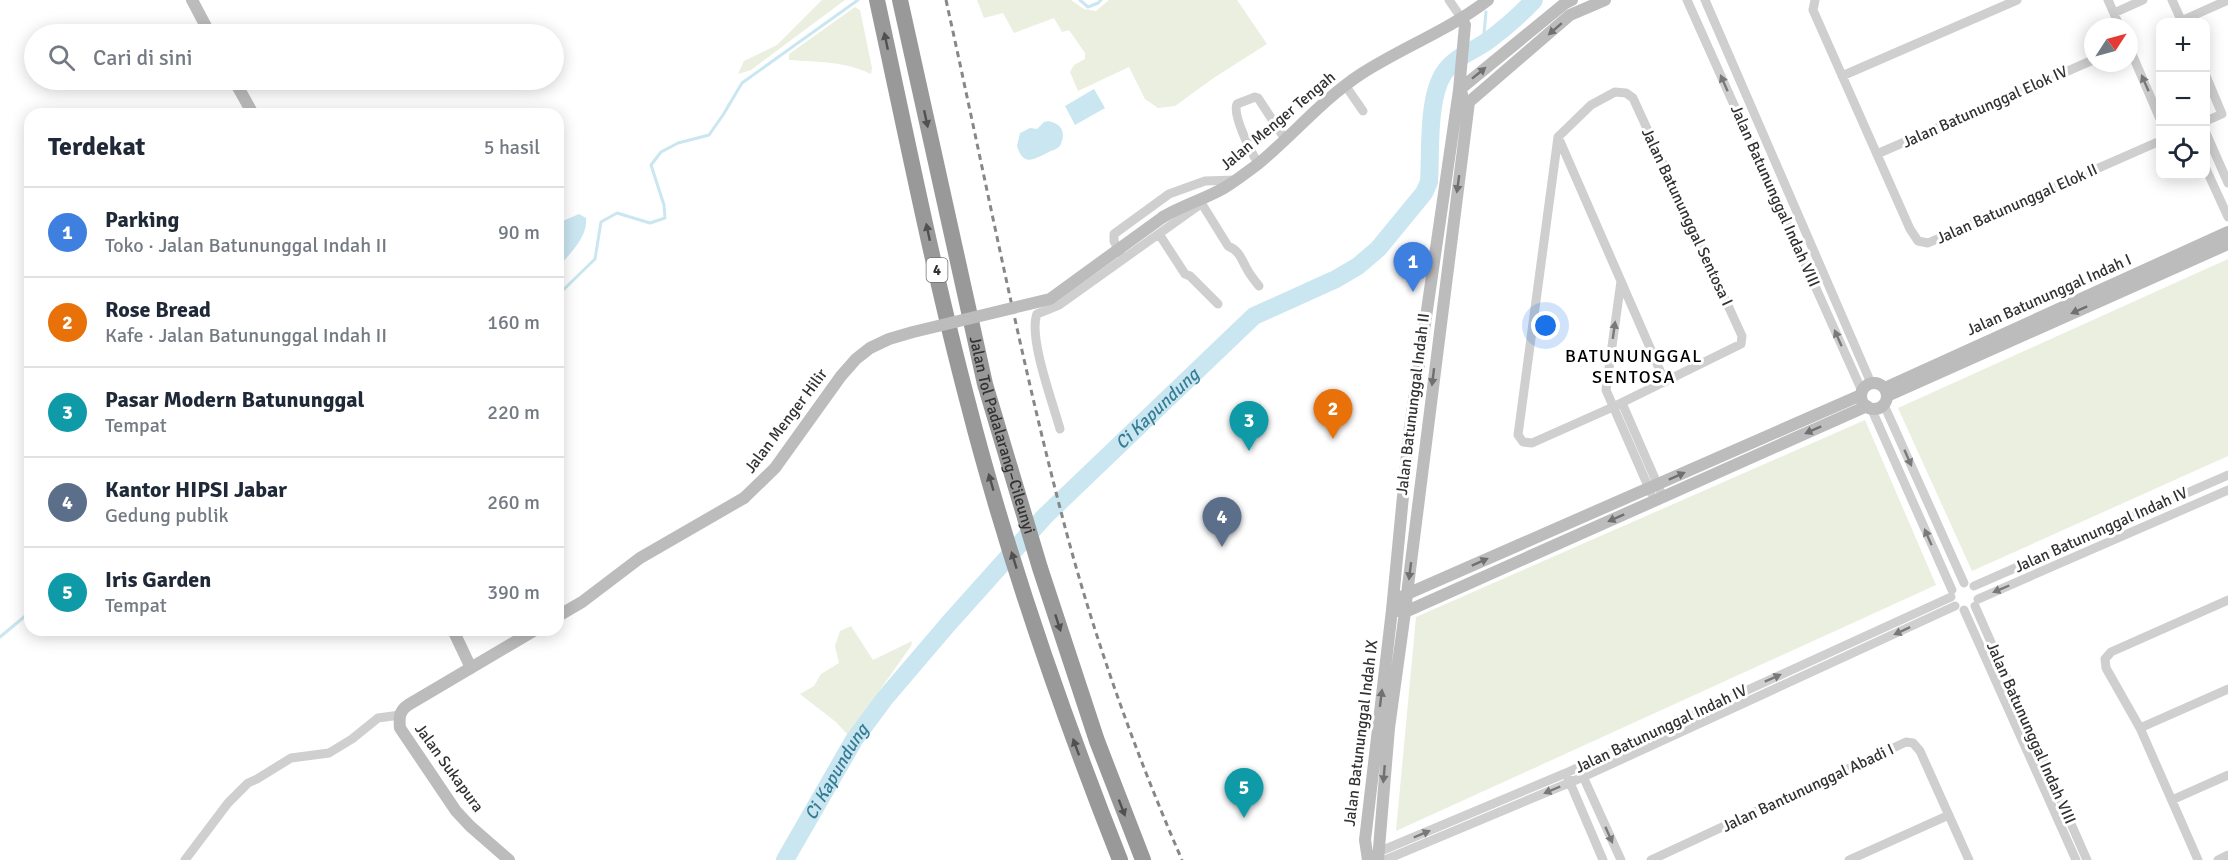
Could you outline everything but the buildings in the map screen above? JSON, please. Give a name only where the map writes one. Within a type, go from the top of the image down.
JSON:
[{"type":"highway","name":"Jalan Tol Padalarang–Cileunyi","points":[[877,0],[968,404],[1021,583],[1077,750],[1120,860]]},
{"type":"highway","name":"Jalan Tol Padalarang–Cileunyi","points":[[900,0],[986,384],[1025,521],[1097,741],[1143,860]]},
{"type":"street","points":[[192,0],[205,24]]},
{"type":"street","points":[[1449,0],[1464,22]]},
{"type":"street","name":"Jalan Menger Tengah","points":[[1026,307],[1050,299],[1064,291],[1162,217],[1224,188],[1258,163],[1345,86],[1407,46],[1464,22],[1488,0]]},
{"type":"street","points":[[1572,0],[1564,4],[1459,90],[1469,102],[1570,15],[1605,0]]},
{"type":"street","name":"Jalan Batununggal Indah VIII","points":[[1687,0],[1955,601],[2087,860]]},
{"type":"street","name":"Jalan Batununggal Indah VIII","points":[[1705,0],[1866,397]]},
{"type":"street","name":"Jalan Batununggal Elok II","points":[[1815,0],[1813,10],[1910,229],[1918,242],[1928,243],[2156,143]]},
{"type":"street","points":[[1842,76],[2017,0]]},
{"type":"street","points":[[2108,0],[2116,18]]},
{"type":"street","points":[[2114,13],[2143,0]]},
{"type":"street","points":[[2172,0],[2180,18]]},
{"type":"street","points":[[2190,18],[2228,0]]},
{"type":"street","name":"Jalan Batununggal Indah II","points":[[1397,608],[1409,434],[1459,90],[1464,22]]},
{"type":"street","name":"Jalan Batununggal Elok IV","points":[[1877,154],[2084,64]]},
{"type":"street","points":[[2138,68],[2156,110]]},
{"type":"street","points":[[2210,85],[2225,113],[2210,119]]},
{"type":"street","points":[[1345,86],[1363,111]]},
{"type":"street","points":[[240,90],[250,108]]},
{"type":"street","name":"Jalan Batununggal Sentosa I","points":[[1558,137],[1591,105],[1615,92],[1626,93],[1633,98],[1742,336],[1741,344],[1734,349],[1665,382]]},
{"type":"street","points":[[1258,163],[1248,146],[1235,111],[1237,104],[1258,98],[1285,139]]},
{"type":"street","name":"Jalan Batununggal Indah II","points":[[1407,594],[1469,102]]},
{"type":"street","points":[[1558,137],[1665,382],[1532,443],[1523,442],[1518,435],[1558,137]]},
{"type":"street","points":[[2210,144],[2228,183]]},
{"type":"street","points":[[2210,179],[2228,217]]},
{"type":"street","points":[[1123,260],[1114,242],[1114,234],[1169,194],[1205,181],[1235,180]]},
{"type":"street","points":[[1060,429],[1036,344],[1034,322],[1037,314],[1059,305],[1160,234],[1184,214],[1224,188]]},
{"type":"street","points":[[1202,204],[1228,246],[1235,249],[1244,260],[1245,267],[1258,286]]},
{"type":"street","name":"Jalan Batununggal Indah I","points":[[1885,396],[2228,232]]},
{"type":"street","points":[[1160,234],[1185,274],[1190,276],[1218,304]]},
{"type":"street","name":"Jalan Batununggal Indah I","points":[[1885,396],[2228,244]]},
{"type":"street","points":[[1621,281],[1606,390],[1617,405],[1659,499]]},
{"type":"street","name":"Jalan Menger Hilir","points":[[564,612],[582,602],[640,558],[744,498],[776,468],[856,358],[870,348],[889,339],[913,332],[1026,307]]},
{"type":"street","points":[[1397,608],[1659,499],[1866,397],[1879,384],[1969,584]]},
{"type":"street","points":[[1866,397],[1878,408],[1885,396]]},
{"type":"street","points":[[1397,608],[1407,594],[1653,486],[1866,397]]},
{"type":"street","name":"Jalan Batununggal Indah IV","points":[[1955,601],[1957,585],[1969,584],[2228,475]]},
{"type":"street","name":"Jalan Batununggal Indah IV","points":[[1375,858],[1955,601],[1977,602],[2228,489]]},
{"type":"street","points":[[2174,499],[2179,512]]},
{"type":"street","name":"Jalan Batununggal Indah VIII","points":[[1969,584],[1978,592],[1977,602],[2059,809],[2076,860]]},
{"type":"street","points":[[2198,860],[2140,728],[2106,668],[2105,659],[2111,652],[2228,600]]},
{"type":"street","name":"Jalan Batununggal Indah IV","points":[[1375,858],[1583,777],[1955,601]]},
{"type":"street","name":"Jalan Batununggal Indah IX","points":[[1375,858],[1389,728],[1397,608]]},
{"type":"street","points":[[456,636],[471,668]]},
{"type":"street","points":[[185,860],[228,803],[248,783],[257,780],[291,758],[329,753],[352,739],[378,718],[400,715],[408,705],[525,636]]},
{"type":"street","points":[[2140,728],[2228,689]]},
{"type":"street","name":"Jalan Sukapura","points":[[400,715],[400,728],[456,811],[509,860]]},
{"type":"street","name":"Jalan Bantununggal Abadi I","points":[[1651,860],[1906,742],[1913,743],[1920,751],[1969,860]]},
{"type":"street","points":[[1579,767],[1621,860]]},
{"type":"street","points":[[1566,773],[1603,860]]},
{"type":"street","points":[[2172,800],[2228,775]]},
{"type":"street","points":[[1849,860],[1949,815]]},
{"type":"street","points":[[2218,860],[2228,855]]},
{"type":"green space","points":[[822,0],[845,0],[751,70],[738,74],[744,61],[777,45]]},
{"type":"green space","points":[[977,0],[1071,0],[1084,9],[1096,11],[1109,0],[1237,0],[1267,44],[1175,106],[1158,108],[1145,99],[1129,67],[1078,91],[1070,72],[1074,65],[1085,59],[1085,53],[1069,30],[1062,32],[1054,18],[1014,33],[1003,13],[984,18]]},
{"type":"green space","points":[[855,7],[860,10],[872,68],[871,74],[841,64],[789,60],[789,54]]},
{"type":"green space","points":[[2228,259],[2228,456],[1972,571],[1898,408]]},
{"type":"green space","points":[[1865,420],[1936,585],[1396,831],[1416,617]]},
{"type":"green space","points":[[851,626],[873,660],[912,641],[911,646],[848,735],[836,722],[800,694],[814,686],[821,674],[839,663],[835,646],[840,631]]},
{"type":"water","points":[[1094,89],[1105,108],[1075,125],[1065,106]]},
{"type":"water","points":[[1048,121],[1057,124],[1062,130],[1063,137],[1060,146],[1037,158],[1025,159],[1017,146],[1020,133],[1030,128],[1037,129]]},
{"type":"water","points":[[579,214],[586,218],[581,238],[564,261],[564,220]]},
{"type":"waterway","points":[[564,289],[595,259],[601,222],[617,213],[650,223],[665,218],[664,205],[651,165],[661,152],[678,143],[709,135],[742,83],[858,0]]},
{"type":"waterway","points":[[1080,0],[1088,7],[1101,0]]},
{"type":"waterway","name":"Ci Kapundung","points":[[785,860],[854,740],[885,698],[1045,516],[1254,316],[1336,279],[1358,266],[1378,249],[1424,193],[1429,182],[1432,111],[1444,73],[1459,58],[1501,31],[1534,0]]},
{"type":"waterway","points":[[1483,44],[1486,12]]},
{"type":"waterway","points":[[0,637],[24,617]]},
{"type":"railway","points":[[946,0],[1017,330],[1065,527],[1089,612],[1117,695],[1182,860]]},
{"type":"place","name":"Parking","points":[[1413,292]]},
{"type":"place","name":"Rose Bread","points":[[1333,439]]},
{"type":"place","name":"Pasar Modern Batununggal","points":[[1249,451]]},
{"type":"place","name":"Kantor HIPSI Jabar","points":[[1222,547]]},
{"type":"place","name":"Iris Garden","points":[[1244,818]]},
{"type":"district","name":"BATUNUNGGAL SENTOSA","points":[[1634,366]]}]
